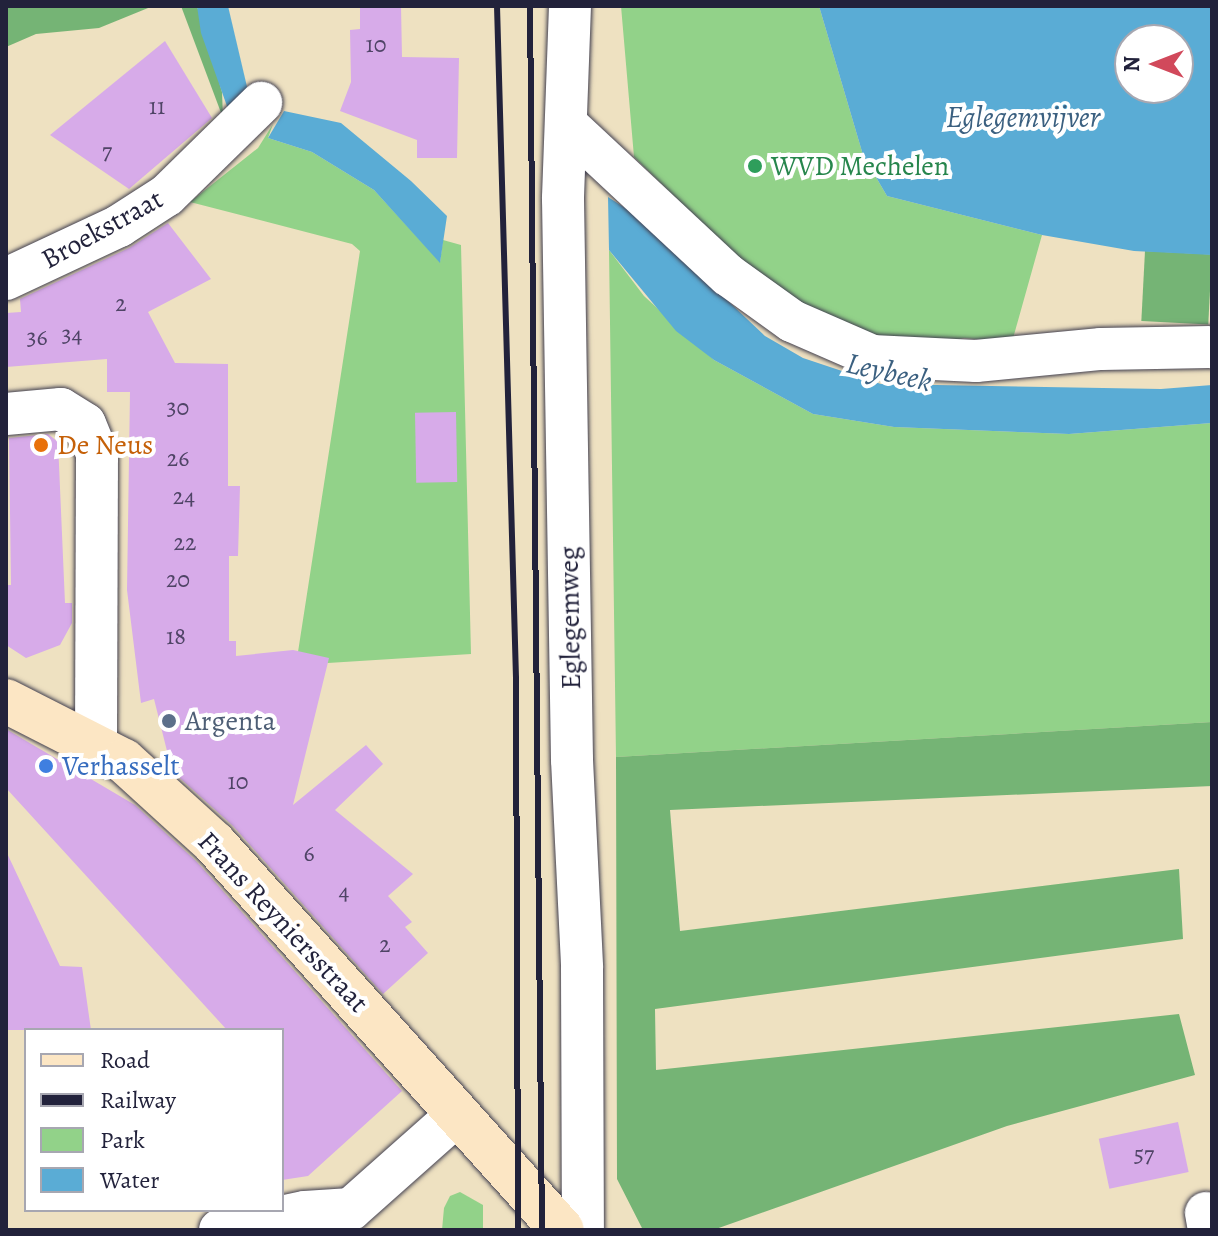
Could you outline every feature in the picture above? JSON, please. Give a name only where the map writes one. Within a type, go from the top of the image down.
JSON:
[{"type":"street","name":"Eglegemweg","points":[[570,6],[563,199],[572,760],[582,968],[583,1230]]},
{"type":"street","name":"Broekstraat","points":[[6,279],[119,226],[167,195],[261,103]]},
{"type":"street","points":[[567,125],[728,275],[792,321],[872,356],[976,361],[1101,349],[1212,347]]},
{"type":"street","points":[[6,414],[61,409],[85,424],[97,454],[96,744]]},
{"type":"street","name":"Frans Reyniersstraat","points":[[6,701],[96,744],[124,761],[214,843],[562,1230]]},
{"type":"street","points":[[220,1230],[305,1212],[355,1220],[458,1114]]},
{"type":"green space","points":[[6,6],[153,6],[99,28],[36,34],[6,47]]},
{"type":"green space","points":[[181,6],[197,6],[222,92],[223,118]]},
{"type":"green space","name":"WVD Mechelen","points":[[621,6],[819,6],[863,155],[887,196],[1042,235],[1012,342],[964,338],[936,344],[861,333],[818,315],[747,267],[634,157]]},
{"type":"green space","points":[[273,124],[268,138],[312,152],[374,190],[440,262],[443,240],[461,245],[471,654],[296,665],[360,251],[352,244],[190,202],[258,148]]},
{"type":"green space","points":[[609,250],[644,296],[714,360],[813,414],[894,427],[1069,434],[1212,423],[1212,722],[616,757]]},
{"type":"green space","points":[[1145,251],[1212,255],[1208,324],[1141,321]]},
{"type":"green space","points":[[1212,722],[1212,786],[670,810],[680,931],[1179,869],[1183,939],[655,1009],[656,1070],[1179,1014],[1195,1075],[1007,1126],[713,1230],[643,1230],[617,1179],[616,757]]},
{"type":"green space","points":[[460,1192],[483,1205],[483,1230],[442,1230],[444,1208],[450,1196]]},
{"type":"water","points":[[197,6],[228,6],[248,91],[228,109],[201,33]]},
{"type":"water","name":"Eglegemvijver","points":[[819,6],[1212,6],[1212,255],[1134,251],[1042,235],[887,196],[863,155]]},
{"type":"water","points":[[284,111],[341,123],[411,181],[447,216],[440,263],[374,190],[312,152],[268,138]]},
{"type":"water","points":[[608,197],[639,217],[765,336],[803,358],[881,384],[1161,389],[1212,385],[1212,423],[1069,434],[894,427],[813,414],[714,360],[676,331],[609,250]]},
{"type":"building","points":[[360,6],[401,6],[402,57],[459,58],[457,158],[417,158],[417,140],[340,111],[351,82],[350,30],[360,29]]},
{"type":"building","points":[[165,41],[212,118],[129,189],[50,135]]},
{"type":"building","points":[[168,223],[211,279],[148,312],[175,363],[228,364],[228,486],[240,486],[238,556],[229,556],[229,641],[236,641],[236,656],[293,650],[329,658],[293,805],[366,745],[383,764],[335,810],[413,874],[388,896],[412,922],[405,927],[428,953],[383,994],[233,826],[172,771],[154,699],[141,703],[127,590],[130,392],[107,392],[107,359],[6,367],[6,313],[21,312],[20,299],[129,248]]},
{"type":"building","points":[[456,412],[457,482],[416,483],[415,413]]},
{"type":"building","points":[[48,434],[58,442],[65,603],[72,603],[72,623],[60,645],[26,658],[6,645],[6,585],[11,585],[9,438]]},
{"type":"building","points":[[6,729],[135,805],[196,861],[402,1091],[308,1176],[284,1180],[284,1028],[225,1028],[6,788]]},
{"type":"building","points":[[6,851],[60,966],[82,967],[91,1028],[6,1030]]},
{"type":"building","points":[[1178,1122],[1189,1172],[1109,1189],[1099,1139]]},
{"type":"railway","points":[[497,6],[516,678],[518,1230]]},
{"type":"railway","points":[[530,6],[542,1230]]},
{"type":"place","name":"WVD Mechelen","points":[[755,166]]},
{"type":"place","name":"De Neus","points":[[41,445]]},
{"type":"place","name":"Argenta","points":[[169,721]]},
{"type":"place","name":"Verhasselt","points":[[46,766]]},
{"type":"water label","name":"Leybeek","points":[[889,372]]}]
